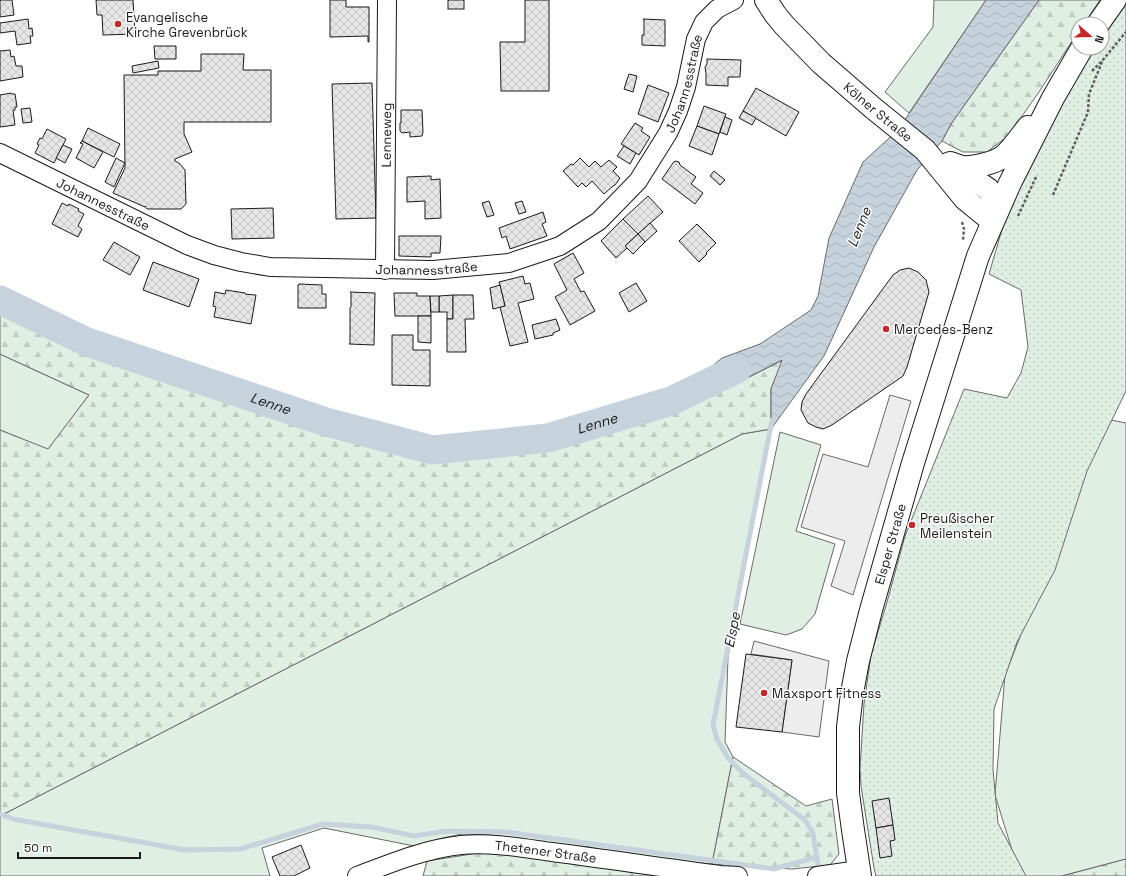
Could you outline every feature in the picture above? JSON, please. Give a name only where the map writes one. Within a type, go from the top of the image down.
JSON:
[{"type":"main road","name":"Kölner Straße","points":[[766,0],[784,25],[821,63],[925,150],[965,199],[992,221]]},
{"type":"main road","points":[[1103,16],[1114,0]]},
{"type":"main road","points":[[992,221],[1053,98],[1077,56]]},
{"type":"main road","points":[[950,163],[963,167],[976,166],[996,161],[1009,151],[1053,98]]},
{"type":"main road","points":[[925,150],[950,163],[988,188],[992,193],[994,206],[992,221]]},
{"type":"main road","name":"Elsper Straße","points":[[860,873],[848,793],[848,727],[858,661],[884,562],[913,463],[978,256],[992,221]]},
{"type":"street","name":"Lenneweg","points":[[384,270],[387,0]]},
{"type":"street","name":"Johannesstraße","points":[[0,153],[187,245],[214,255],[241,262],[270,267],[384,270],[433,270],[509,263],[560,246],[599,221],[638,181],[668,133],[678,111],[686,87],[696,39],[704,22],[717,9],[734,0]]},
{"type":"street","name":"Thetener Straße","points":[[357,876],[430,850],[462,845],[499,845],[699,873],[738,876]]},
{"type":"street","points":[[817,876],[837,873],[860,873]]},
{"type":"path","points":[[1087,75],[1102,61],[1126,32]]},
{"type":"path","points":[[1053,195],[1088,112],[1089,94],[1102,61]]},
{"type":"path","points":[[1016,221],[1039,172]]},
{"type":"green space","points":[[934,0],[986,0],[909,113],[885,92],[933,27]]},
{"type":"green space","points":[[1039,0],[1100,0],[1089,16],[1070,16],[1070,44],[1008,136],[987,152],[963,152],[942,141],[951,124]]},
{"type":"green space","points":[[1121,0],[1126,0],[1126,391],[1087,471],[1055,570],[1017,642],[994,709],[993,770],[998,823],[1026,876],[876,876],[861,786],[860,768],[864,704],[871,655],[905,536],[964,389],[1007,398],[1021,373],[1028,347],[1021,290],[989,274],[1017,178],[1082,56],[1110,56],[1110,16],[1108,16]]},
{"type":"green space","points":[[0,303],[420,449],[506,441],[683,390],[749,377],[783,360],[771,389],[771,429],[742,434],[0,816],[0,430],[48,449],[89,395],[0,354]]},
{"type":"green space","points":[[0,354],[89,395],[48,450],[0,430]]},
{"type":"green space","points":[[1106,419],[1126,423],[1126,859],[1062,876],[1020,876],[995,795],[1005,675]]},
{"type":"green space","points":[[771,429],[746,548],[728,658],[725,742],[733,757],[712,864],[687,862],[490,835],[462,834],[414,846],[324,828],[262,848],[270,876],[0,876],[0,816],[742,434]]},
{"type":"green space","points":[[780,432],[821,445],[796,531],[835,544],[815,614],[802,629],[786,635],[740,624]]},
{"type":"green space","points":[[733,757],[806,806],[832,799],[839,854],[830,865],[792,869],[712,864]]},
{"type":"green space","points":[[478,853],[513,855],[660,876],[423,876],[427,861]]},
{"type":"green space","points":[[1126,859],[1126,876],[1062,876]]},
{"type":"shaded area","points":[[890,395],[911,401],[853,595],[831,586],[845,541],[801,527],[823,454],[868,467]]},
{"type":"shaded area","points":[[754,641],[829,661],[819,737],[782,732],[792,660],[751,654]]},
{"type":"water","points":[[986,0],[1039,0],[951,124],[942,141],[917,170],[874,247],[824,356],[771,429],[771,389],[782,360],[749,377],[683,390],[722,358],[760,344],[811,310],[818,296],[829,238],[863,162],[898,130]]},
{"type":"building","points":[[0,0],[12,0],[14,15],[0,17]]},
{"type":"building","name":"Evangelische Kirche Grevenbrück","points":[[96,0],[133,0],[135,34],[103,35],[102,15],[97,15]]},
{"type":"building","points":[[330,0],[346,0],[346,7],[369,7],[369,42],[368,36],[330,37]]},
{"type":"building","points":[[448,0],[464,0],[464,9],[448,9]]},
{"type":"building","points":[[525,0],[549,0],[549,91],[501,91],[500,42],[525,42]]},
{"type":"building","points":[[28,19],[29,29],[32,28],[33,36],[30,36],[31,43],[17,45],[15,31],[0,33],[0,23]]},
{"type":"building","points":[[643,19],[665,20],[665,46],[642,45],[642,35],[644,35]]},
{"type":"building","points":[[154,46],[176,46],[176,59],[155,59]]},
{"type":"building","points":[[10,50],[11,57],[14,56],[16,66],[22,66],[23,77],[0,81],[0,51]]},
{"type":"building","points":[[201,54],[244,54],[243,70],[271,70],[271,122],[184,122],[184,134],[192,152],[175,159],[175,161],[185,170],[186,204],[181,209],[147,209],[145,206],[113,193],[125,168],[124,75],[158,75],[158,71],[201,71]]},
{"type":"building","points":[[707,59],[741,60],[740,77],[728,77],[728,86],[706,85],[705,67],[707,64]]},
{"type":"building","points":[[158,61],[159,68],[133,73],[132,66]]},
{"type":"building","points":[[629,74],[637,76],[633,92],[624,89]]},
{"type":"building","points":[[372,83],[376,218],[336,219],[332,84]]},
{"type":"building","points":[[648,85],[669,93],[658,122],[638,114]]},
{"type":"building","points":[[756,88],[799,112],[786,136],[743,111]]},
{"type":"building","points":[[11,93],[15,94],[17,107],[13,110],[15,125],[0,127],[0,95]]},
{"type":"building","points":[[704,106],[726,114],[719,134],[697,126]]},
{"type":"building","points":[[30,108],[32,122],[23,123],[21,109]]},
{"type":"building","points":[[401,110],[422,110],[422,136],[410,137],[410,132],[402,133],[400,131]]},
{"type":"building","points":[[743,111],[756,118],[752,125],[739,118]]},
{"type":"building","points":[[725,117],[732,120],[727,135],[720,132]]},
{"type":"building","points":[[635,123],[643,128],[641,131],[650,137],[639,155],[621,144]]},
{"type":"building","points":[[697,126],[719,134],[712,155],[689,146]]},
{"type":"building","points":[[88,128],[120,144],[114,157],[82,141]]},
{"type":"building","points":[[47,129],[66,139],[54,163],[35,153],[39,145],[37,144],[40,138],[42,139]]},
{"type":"building","points":[[82,141],[103,152],[94,168],[76,158],[83,144],[80,143]]},
{"type":"building","points":[[63,145],[72,149],[65,163],[56,158]]},
{"type":"building","points":[[624,146],[636,153],[630,164],[617,156]]},
{"type":"building","points":[[116,158],[125,163],[114,187],[105,182]]},
{"type":"building","points":[[580,158],[589,167],[595,161],[601,167],[609,160],[617,167],[613,171],[620,178],[615,185],[604,194],[592,181],[586,187],[582,183],[578,187],[563,171],[571,164],[573,165]]},
{"type":"building","points":[[675,161],[679,162],[680,165],[696,177],[691,184],[703,193],[695,204],[662,179]]},
{"type":"building","points":[[714,171],[725,180],[720,185],[710,176]]},
{"type":"building","points":[[431,176],[431,180],[440,179],[441,218],[425,219],[425,201],[407,202],[407,177]]},
{"type":"building","points":[[648,196],[663,212],[638,234],[623,219]]},
{"type":"building","points":[[489,201],[494,215],[487,217],[482,203]]},
{"type":"building","points":[[522,201],[526,212],[519,214],[515,203]]},
{"type":"building","points":[[62,203],[68,206],[69,204],[79,209],[78,211],[84,214],[78,226],[82,229],[78,237],[52,224]]},
{"type":"building","points":[[273,208],[274,238],[232,239],[231,209]]},
{"type":"building","points":[[543,212],[546,222],[542,224],[547,236],[510,249],[506,236],[502,238],[499,228]]},
{"type":"building","points":[[623,219],[638,234],[625,246],[627,248],[616,258],[601,241]]},
{"type":"building","points":[[650,223],[657,231],[645,242],[638,234]]},
{"type":"building","points":[[697,224],[716,243],[699,262],[679,241]]},
{"type":"building","points":[[638,234],[645,242],[633,254],[625,246]]},
{"type":"building","points":[[399,236],[441,236],[440,253],[431,253],[431,257],[399,256]]},
{"type":"building","points":[[114,242],[140,257],[130,275],[103,260]]},
{"type":"building","points":[[573,253],[584,273],[574,279],[581,292],[584,291],[595,311],[570,325],[555,297],[567,290],[554,264]]},
{"type":"building","points":[[153,262],[199,279],[189,307],[143,290]]},
{"type":"building","name":"Mercedes-Benz","points":[[909,268],[918,272],[926,280],[929,292],[903,376],[832,425],[823,429],[808,423],[801,410],[802,402],[806,394],[893,275],[900,270]]},
{"type":"building","points":[[523,276],[525,284],[530,283],[534,299],[518,303],[528,342],[510,346],[500,307],[505,306],[499,282]]},
{"type":"building","points":[[636,283],[647,301],[629,312],[619,293]]},
{"type":"building","points":[[299,284],[322,285],[322,294],[326,294],[326,308],[298,308]]},
{"type":"building","points":[[500,285],[505,306],[493,309],[490,288]]},
{"type":"building","points":[[226,290],[256,295],[251,324],[214,317],[216,307],[213,306],[215,292],[225,294]]},
{"type":"building","points":[[350,292],[375,293],[374,345],[349,344],[351,307]]},
{"type":"building","points":[[394,293],[417,293],[417,296],[430,296],[431,316],[395,316]]},
{"type":"building","points":[[453,295],[453,319],[447,319],[447,312],[439,312],[439,296]]},
{"type":"building","points":[[453,295],[473,295],[474,319],[465,319],[466,352],[447,352],[447,319],[453,319]]},
{"type":"building","points":[[430,296],[439,296],[439,312],[431,312]]},
{"type":"building","points":[[418,316],[431,316],[431,343],[418,342]]},
{"type":"building","points":[[556,319],[560,330],[553,333],[553,335],[535,339],[532,325]]},
{"type":"building","points":[[392,335],[413,335],[413,350],[430,350],[430,386],[392,385]]},
{"type":"building","name":"Maxsport Fitness","points":[[746,654],[792,660],[782,732],[736,727]]},
{"type":"building","points":[[889,798],[893,825],[876,828],[872,801]]},
{"type":"building","points":[[893,825],[895,840],[890,841],[892,856],[880,858],[876,828]]},
{"type":"building","points":[[301,845],[310,868],[294,876],[280,876],[272,857]]},
{"type":"waterway","name":"Lenne","points":[[0,300],[87,342],[326,422],[433,450],[548,438],[671,401],[737,369]]},
{"type":"waterway","name":"Elspe","points":[[772,420],[713,725],[717,739],[728,758],[744,774],[805,820],[813,833],[819,873]]},
{"type":"waterway","points":[[0,814],[13,819],[185,850],[240,849],[323,824],[372,827],[414,836],[448,831],[506,832],[774,869],[817,857]]},
{"type":"place","name":"Evangelische Kirche Grevenbrück","points":[[118,24]]},
{"type":"place","name":"Mercedes-Benz","points":[[886,329]]},
{"type":"place","name":"Preußischer Meilenstein","points":[[912,525]]},
{"type":"place","name":"Maxsport Fitness","points":[[764,693]]}]
